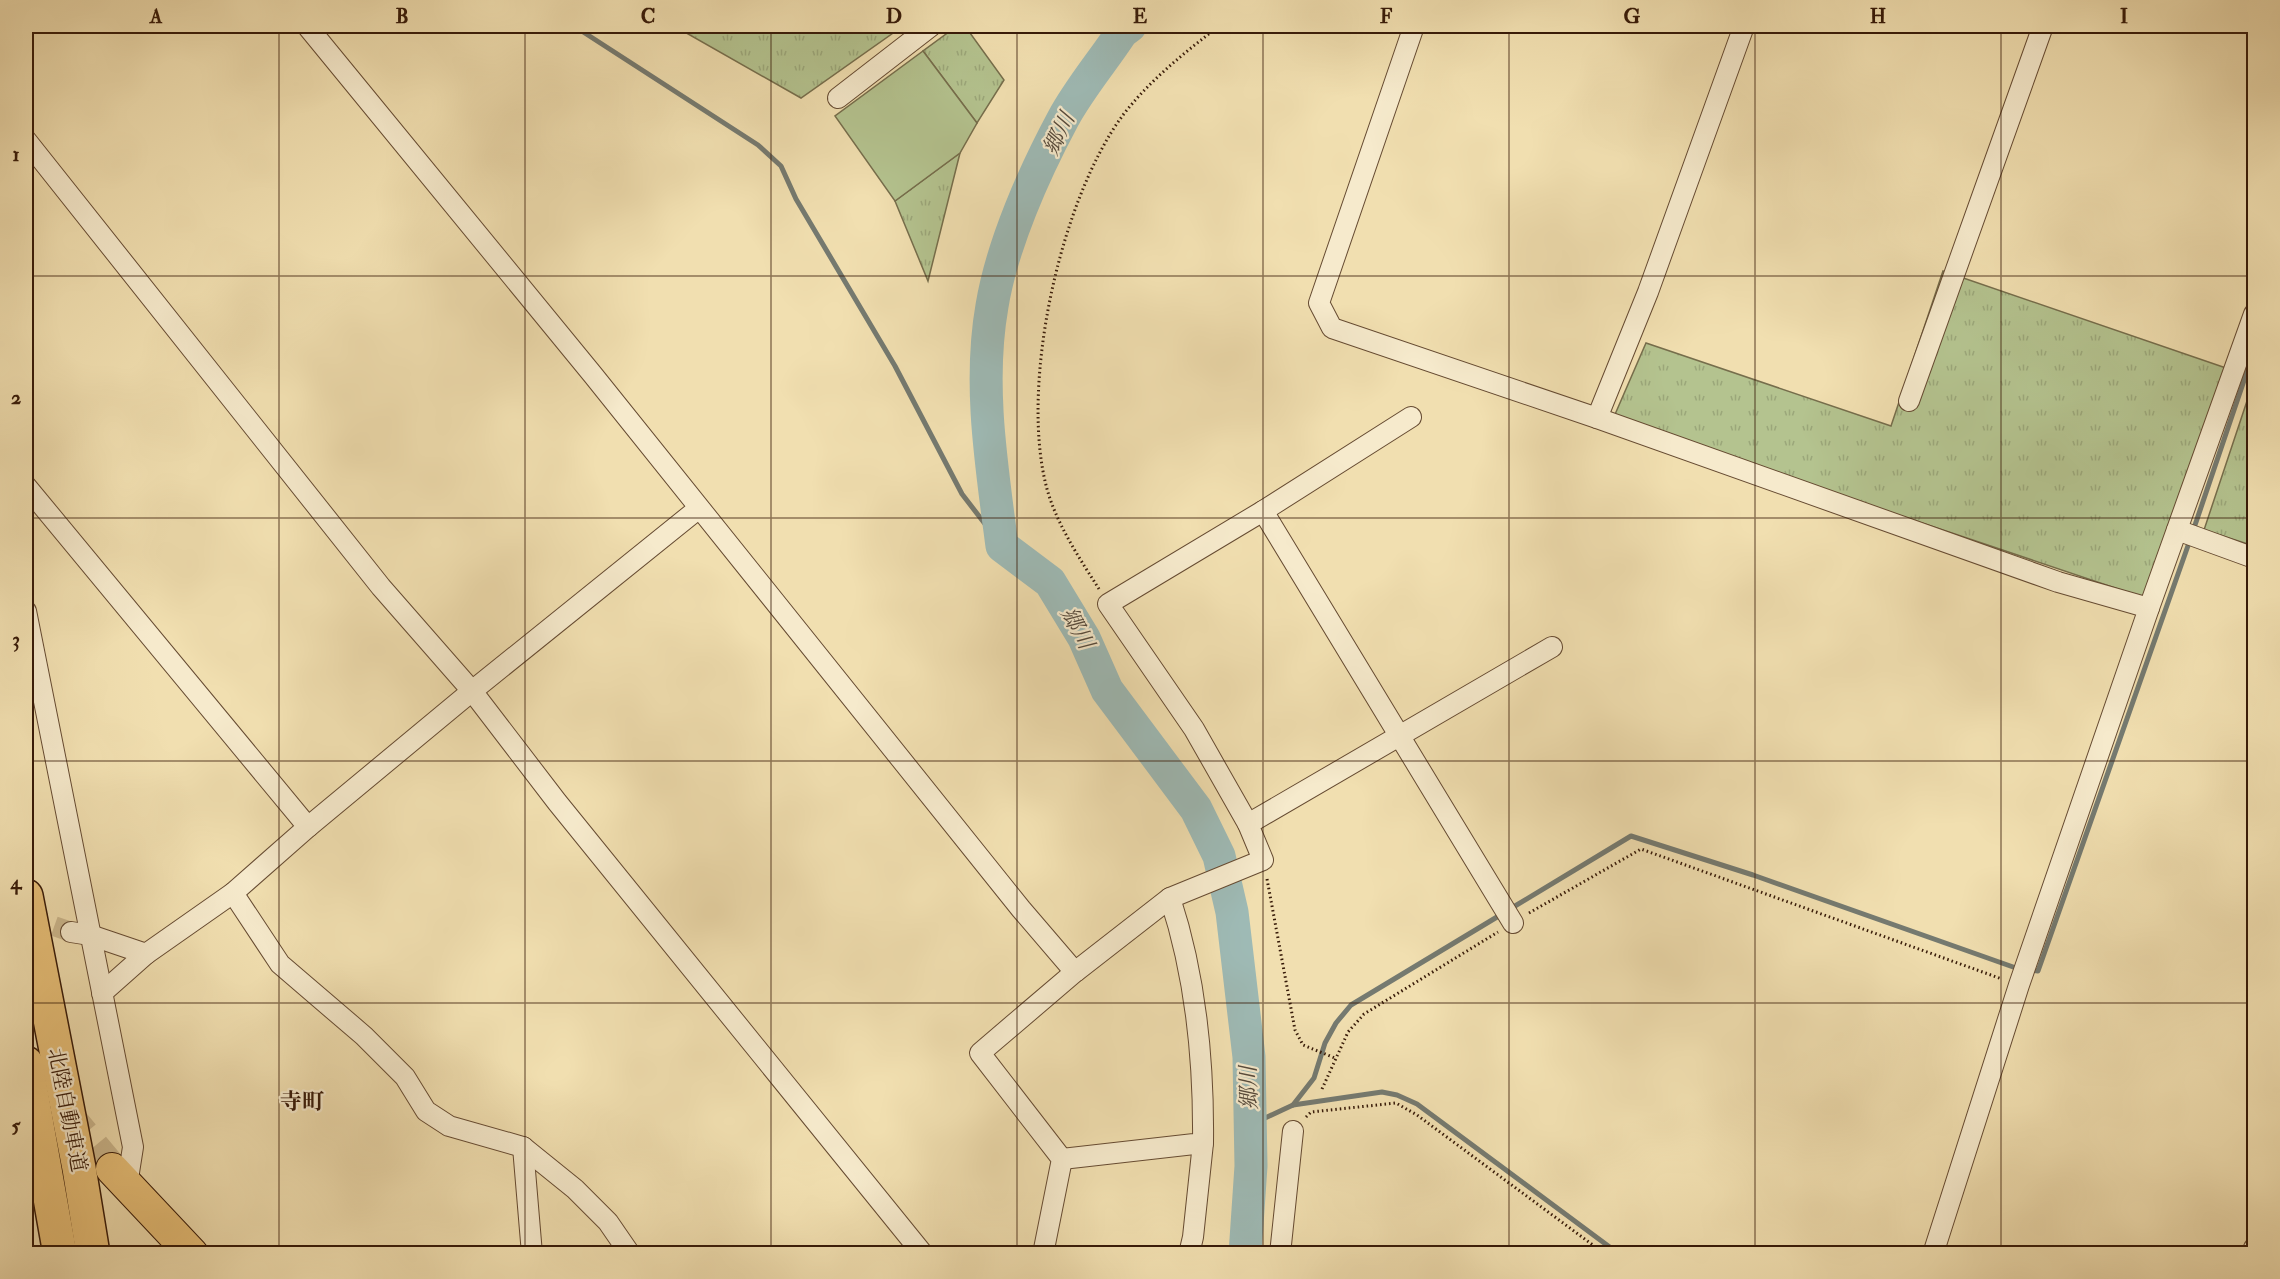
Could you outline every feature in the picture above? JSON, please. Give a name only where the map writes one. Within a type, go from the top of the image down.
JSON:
[{"type":"highway","name":"北陸自動車道","points":[[26,896],[79,1168],[93,1254]]},
{"type":"highway","name":"北陸自動車道","points":[[26,1063],[60,1254]]},
{"type":"main road","points":[[120,1177],[192,1254]]},
{"type":"street","points":[[307,26],[593,375],[1013,900],[1075,972]]},
{"type":"street","points":[[838,98],[931,26]]},
{"type":"street","points":[[1414,26],[1319,303],[1332,328],[1597,418],[2058,582],[2149,608]]},
{"type":"street","points":[[1597,418],[1648,292],[1744,26]]},
{"type":"street","points":[[1909,401],[2043,26]]},
{"type":"street","points":[[26,140],[381,587],[472,691],[557,802],[923,1254]]},
{"type":"street","points":[[1933,1254],[2019,985],[2149,608],[2254,314]]},
{"type":"street","points":[[1043,1254],[1062,1159],[980,1053],[1075,972],[1170,898],[1263,861],[1248,824],[1194,729],[1108,604],[1263,511],[1411,417]]},
{"type":"street","points":[[26,486],[308,827]]},
{"type":"street","points":[[102,993],[146,954],[233,892],[472,691],[698,509]]},
{"type":"street","points":[[1263,511],[1513,922]]},
{"type":"street","points":[[2177,530],[2254,558]]},
{"type":"street","points":[[26,611],[81,934],[102,993],[133,1146],[120,1177]]},
{"type":"street","points":[[1248,824],[1552,647]]},
{"type":"street","points":[[233,892],[280,964],[364,1036],[405,1077],[426,1111],[449,1126],[523,1147],[575,1189],[608,1222],[630,1254]]},
{"type":"street","points":[[1170,898],[1184,939],[1197,1014],[1203,1099],[1203,1143],[1193,1238],[1189,1254]]},
{"type":"street","points":[[81,934],[146,954]]},
{"type":"street","points":[[1280,1254],[1293,1131]]},
{"type":"street","points":[[1062,1159],[1203,1143]]},
{"type":"street","points":[[523,1147],[532,1254]]},
{"type":"street","points":[[2253,1254],[2254,1248]]},
{"type":"path","points":[[1108,604],[1073,548],[1047,489],[1040,437],[1038,369],[1062,248],[1088,175],[1130,107],[1166,67],[1219,26]]},
{"type":"path","points":[[1322,1089],[1348,1032],[1364,1014],[1513,922],[1641,849],[2019,985]]},
{"type":"path","points":[[1263,861],[1295,1030],[1303,1045],[1335,1058]]},
{"type":"path","points":[[1293,1131],[1311,1112],[1396,1103],[1417,1115],[1605,1254]]},
{"type":"green space","points":[[674,26],[903,26],[801,98]]},
{"type":"green space","points":[[957,26],[965,26],[1004,80],[977,123],[923,51]]},
{"type":"green space","points":[[923,51],[977,123],[960,153],[895,201],[835,116]]},
{"type":"green space","points":[[960,153],[928,281],[895,201]]},
{"type":"green space","points":[[1943,271],[2226,368],[2145,598],[1613,419],[1646,343],[1891,426]]},
{"type":"green space","points":[[2254,380],[2254,546],[2204,530]]},
{"type":"waterway","points":[[574,26],[758,145],[781,166],[796,199],[895,366],[962,494],[1002,546]]},
{"type":"waterway","name":"郷川","points":[[1130,26],[1122,32],[1063,119],[1030,186],[1011,234],[997,283],[988,336],[986,366],[988,426],[1002,546],[1050,582],[1084,638],[1107,690],[1196,809],[1219,856],[1232,912],[1249,1057],[1251,1166],[1245,1254]]},
{"type":"waterway","points":[[2193,531],[2254,351]]},
{"type":"waterway","points":[[1510,909],[1631,836],[1753,875],[2016,968],[2038,971],[2190,540]]},
{"type":"waterway","points":[[1293,1105],[1314,1078],[1325,1043],[1336,1023],[1351,1005],[1502,914]]},
{"type":"waterway","points":[[1250,1125],[1293,1105],[1382,1092],[1397,1095],[1417,1104],[1619,1254]]},
{"type":"tunnel","points":[[26,916],[71,932]]},
{"type":"tunnel","points":[[63,1110],[112,1169]]},
{"type":"district","name":"寺町","points":[[302,1102]]}]
